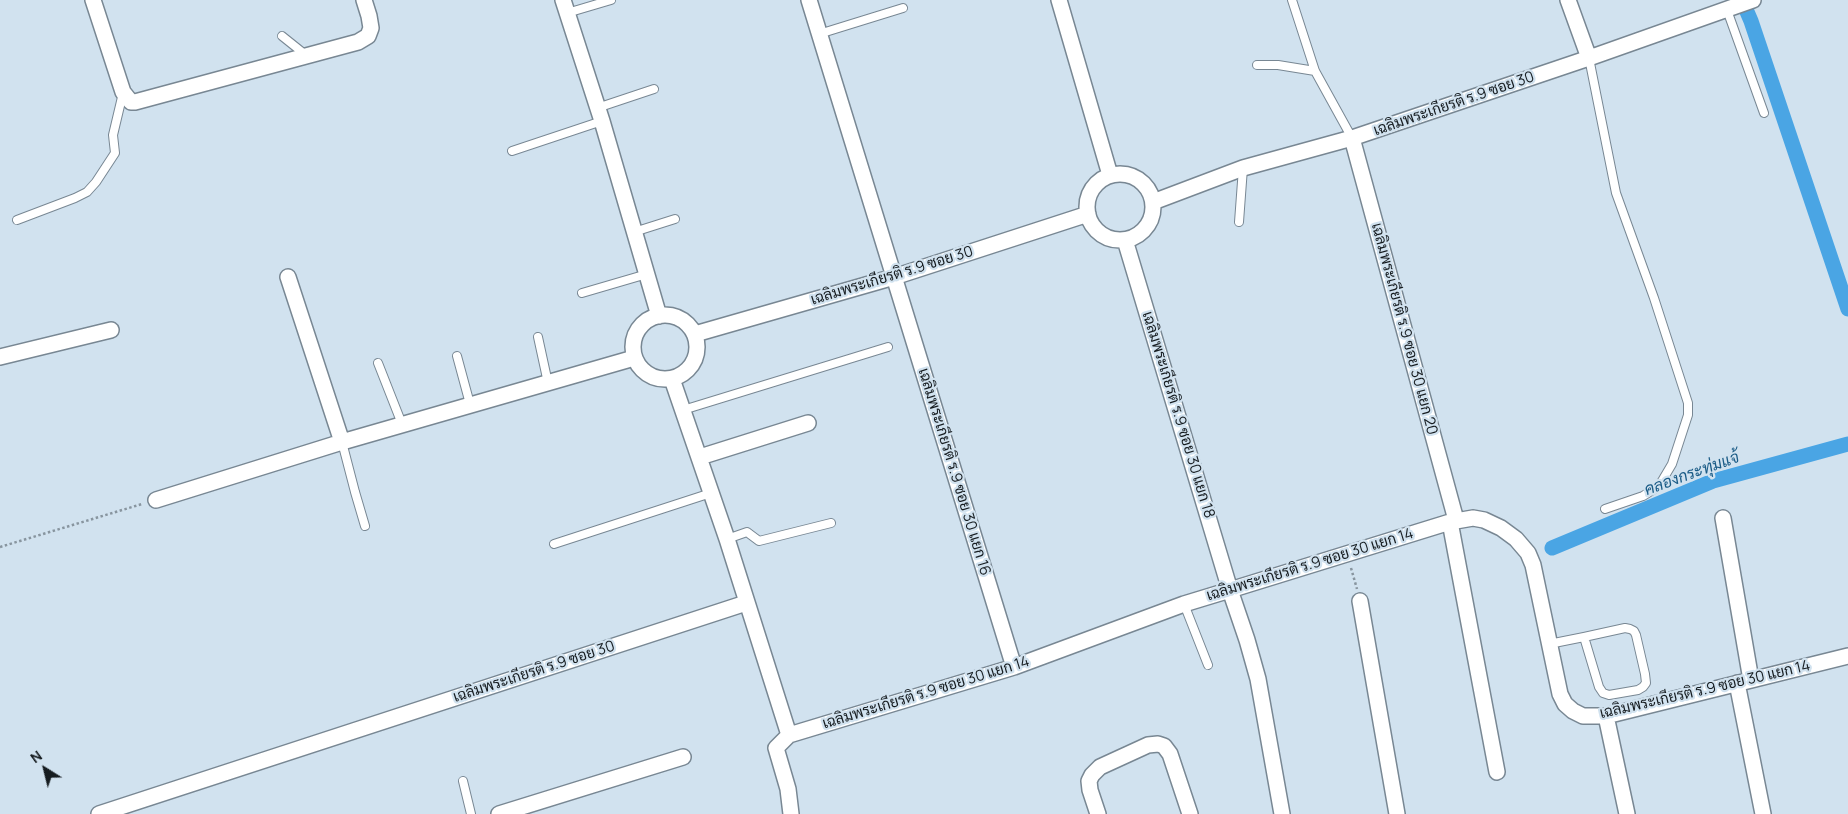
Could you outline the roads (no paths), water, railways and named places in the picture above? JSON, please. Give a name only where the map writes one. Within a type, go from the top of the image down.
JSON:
[{"type":"street","points":[[93,0],[123,92],[131,102],[358,42],[368,36],[371,28],[364,0]]},
{"type":"street","name":"เฉลิมพระเกียรติ ร.9 ซอย 30 แยก 16","points":[[809,0],[1014,668]]},
{"type":"street","points":[[1059,0],[1110,175]]},
{"type":"street","points":[[1568,0],[1589,58]]},
{"type":"street","name":"เฉลิมพระเกียรติ ร.9 ซอย 30","points":[[1153,202],[1243,168],[1352,138],[1753,0]]},
{"type":"street","points":[[565,6],[600,114],[659,316]]},
{"type":"street","name":"เฉลิมพระเกียรติ ร.9 ซอย 30 แยก 20","points":[[1352,138],[1453,521],[1497,772]]},
{"type":"street","points":[[1120,173],[1140,180],[1148,187],[1153,202],[1151,219],[1145,229],[1136,236],[1125,240],[1115,240],[1106,237],[1092,224],[1088,214],[1089,195],[1100,180],[1110,175],[1120,173]]},
{"type":"street","name":"เฉลิมพระเกียรติ ร.9 ซอย 30","points":[[695,334],[894,277],[1088,214]]},
{"type":"street","name":"เฉลิมพระเกียรติ ร.9 ซอย 30 แยก 18","points":[[1125,240],[1258,679],[1282,814]]},
{"type":"street","points":[[288,277],[342,442]]},
{"type":"street","points":[[666,315],[680,318],[691,328],[697,343],[694,362],[688,370],[672,379],[656,379],[649,376],[642,371],[634,358],[632,347],[640,327],[648,320],[659,316],[666,315]]},
{"type":"street","points":[[0,357],[111,330]]},
{"type":"street","points":[[156,500],[402,424],[634,358]]},
{"type":"street","points":[[672,379],[727,539],[789,735],[776,748],[788,789],[791,814]]},
{"type":"street","points":[[700,457],[808,423]]},
{"type":"street","name":"เฉลิมพระเกียรติ ร.9 ซอย 30 แยก 14","points":[[789,735],[1014,668],[1184,604],[1453,521],[1473,518],[1484,520],[1501,528],[1516,539],[1528,552],[1533,565],[1560,694],[1565,704],[1583,716],[1606,716],[1848,656]]},
{"type":"street","points":[[1722,518],[1763,814]]},
{"type":"street","points":[[1360,601],[1397,814]]},
{"type":"street","name":"เฉลิมพระเกียรติ ร.9 ซอย 30","points":[[99,814],[746,603]]},
{"type":"street","points":[[1606,716],[1627,814]]},
{"type":"street","points":[[1098,814],[1090,790],[1089,781],[1092,775],[1100,767],[1148,745],[1158,744],[1164,746],[1170,754],[1190,814]]},
{"type":"street","points":[[499,814],[683,757]]},
{"type":"lane","points":[[565,6],[610,0]]},
{"type":"lane","points":[[1292,0],[1315,72],[1352,138]]},
{"type":"lane","points":[[819,34],[903,8]]},
{"type":"lane","points":[[1730,9],[1764,113]]},
{"type":"lane","points":[[282,36],[307,56]]},
{"type":"lane","points":[[1589,58],[1616,193],[1654,298],[1688,403],[1688,415],[1672,464],[1659,486],[1643,496],[1605,509]]},
{"type":"lane","points":[[1257,65],[1278,65],[1315,72]]},
{"type":"lane","points":[[512,150],[654,90]]},
{"type":"lane","points":[[16,220],[75,198],[87,192],[96,182],[115,153],[112,135],[123,92]]},
{"type":"lane","points":[[1239,222],[1243,168]]},
{"type":"lane","points":[[634,232],[675,219]]},
{"type":"lane","points":[[582,293],[647,274]]},
{"type":"lane","points":[[538,337],[548,383]]},
{"type":"lane","points":[[683,410],[888,346]]},
{"type":"lane","points":[[456,356],[470,404]]},
{"type":"lane","points":[[378,363],[402,424]]},
{"type":"lane","points":[[342,442],[354,492],[366,526]]},
{"type":"lane","points":[[554,544],[711,493]]},
{"type":"lane","points":[[727,539],[747,532],[759,540],[830,523]]},
{"type":"lane","points":[[1184,604],[1208,665]]},
{"type":"lane","points":[[1549,644],[1625,628],[1634,631],[1645,674],[1646,683],[1643,687],[1638,690],[1609,695],[1603,692],[1599,687],[1584,637]]},
{"type":"lane","points":[[463,781],[471,814]]},
{"type":"waterway","points":[[1742,0],[1751,21],[1848,309]]},
{"type":"waterway","name":"คลองกระทุ่มแจ้","points":[[1552,548],[1713,481],[1848,444]]}]
